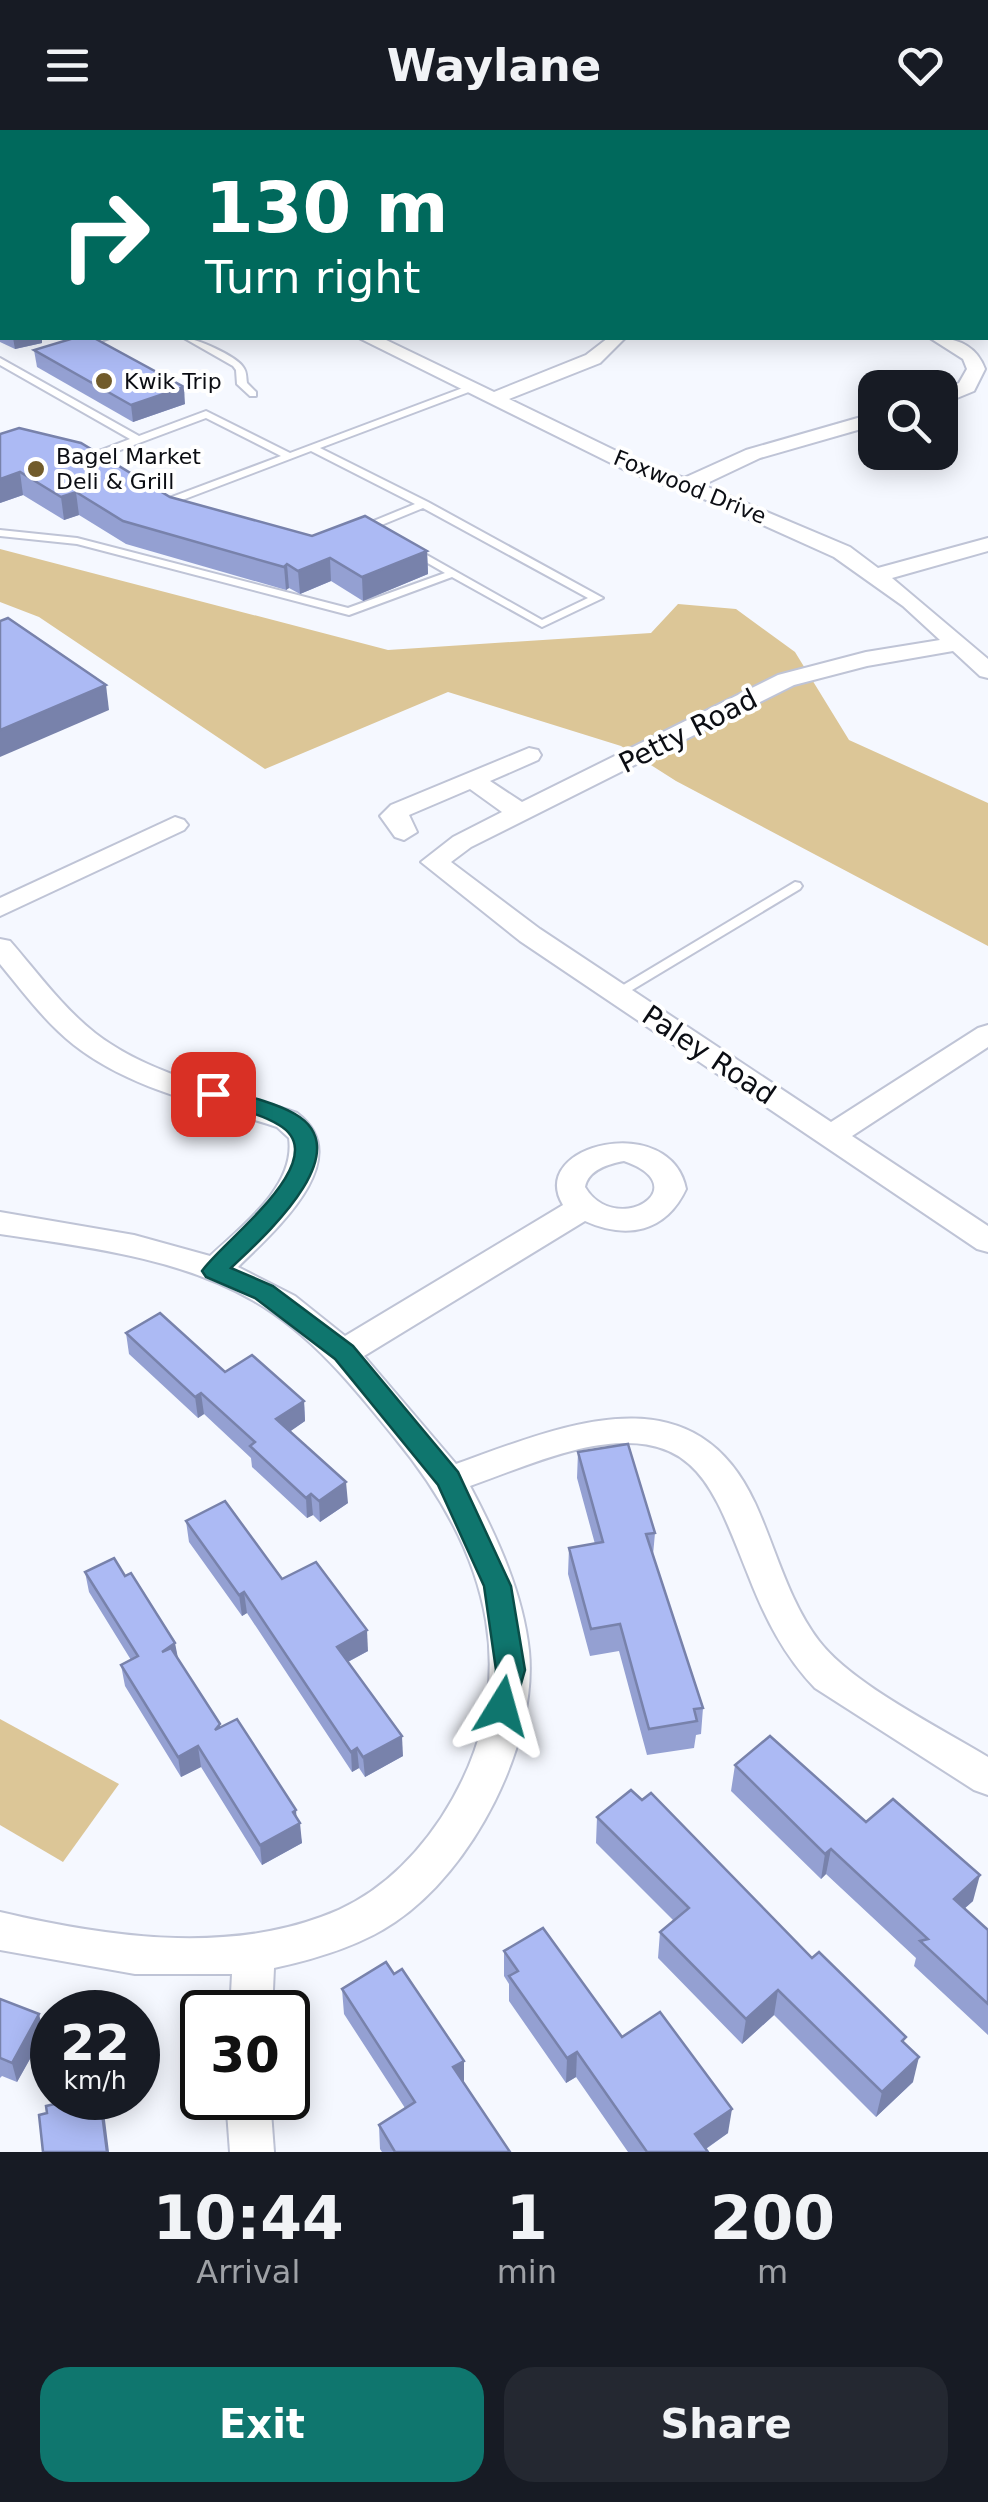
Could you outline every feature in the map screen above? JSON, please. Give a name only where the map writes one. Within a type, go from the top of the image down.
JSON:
[{"type":"street","name":"Foxwood Drive","points":[[372,340],[636,468],[818,539],[876,574],[988,671]]},
{"type":"street","points":[[495,398],[592,359],[616,340]]},
{"type":"street","points":[[943,340],[971,356],[976,369],[968,387],[958,391]]},
{"type":"street","points":[[684,486],[753,454],[858,424]]},
{"type":"street","points":[[876,574],[988,544]]},
{"type":"street","name":"Petty Road","points":[[434,862],[462,842],[786,680],[866,659],[957,644]]},
{"type":"street","points":[[404,832],[394,822],[393,816],[400,810],[529,755]]},
{"type":"street","points":[[472,779],[522,814]]},
{"type":"street","points":[[0,908],[175,825]]},
{"type":"street","name":"Paley Road","points":[[434,862],[530,935],[988,1241]]},
{"type":"street","points":[[0,947],[54,1009],[96,1048],[139,1070],[287,1120],[304,1135],[307,1152],[286,1199],[214,1271]]},
{"type":"street","points":[[830,1136],[988,1034]]},
{"type":"street","points":[[344,1352],[584,1207]]},
{"type":"street","points":[[0,1222],[100,1238],[169,1254],[214,1271],[264,1292],[344,1352],[449,1480],[498,1586],[511,1670],[485,1780],[446,1847],[392,1902],[362,1920],[294,1946],[254,1954],[109,1954],[0,1931]]},
{"type":"street","points":[[449,1480],[595,1432],[634,1428],[669,1435],[708,1458],[730,1488],[790,1633],[807,1656],[828,1677],[988,1778]]},
{"type":"street","points":[[252,1990],[254,1954]]},
{"type":"street","points":[[250,2120],[252,2152]]},
{"type":"lane","points":[[77,340],[85,344]]},
{"type":"lane","points":[[66,350],[98,340]]},
{"type":"lane","points":[[192,340],[236,364],[242,370],[242,384],[253,394]]},
{"type":"lane","points":[[0,360],[137,440]]},
{"type":"lane","points":[[13,368],[30,362]]},
{"type":"lane","points":[[165,503],[472,388]]},
{"type":"lane","points":[[100,466],[82,457],[206,414],[290,456]]},
{"type":"lane","points":[[312,448],[597,598],[542,624],[404,545]]},
{"type":"lane","points":[[152,496],[184,514]]},
{"type":"lane","points":[[352,534],[424,504]]},
{"type":"lane","points":[[370,526],[387,536]]},
{"type":"lane","points":[[0,532],[77,541],[295,601],[350,612],[454,573]]},
{"type":"lane","points":[[616,993],[794,886]]},
{"type":"shaded area","points":[[0,549],[388,650],[651,633],[678,604],[736,609],[795,652],[849,740],[988,803],[988,946],[676,781],[621,746],[448,692],[265,769],[39,617],[0,602]]},
{"type":"shaded area","points":[[0,1719],[119,1784],[63,1862],[0,1825]]},
{"type":"building","points":[[67,340],[98,340],[184,387],[131,405],[34,350]]},
{"type":"building","points":[[19,428],[81,443],[170,497],[312,536],[365,516],[427,551],[362,577],[330,558],[298,571],[287,564],[284,567],[123,521],[76,492],[61,497],[20,472],[0,479],[0,434]]},
{"type":"building","points":[[8,618],[106,685],[0,730],[0,621]]},
{"type":"building","points":[[160,1313],[225,1372],[252,1355],[304,1401],[276,1419],[346,1482],[319,1501],[311,1494],[306,1498],[250,1446],[255,1442],[201,1393],[195,1397],[126,1333]]},
{"type":"building","points":[[628,1444],[655,1533],[646,1534],[703,1708],[694,1709],[697,1721],[649,1729],[620,1624],[591,1629],[569,1548],[603,1542],[578,1452]]},
{"type":"building","points":[[225,1501],[282,1579],[316,1562],[367,1630],[337,1647],[402,1736],[363,1757],[357,1748],[351,1752],[244,1592],[239,1595],[186,1521]]},
{"type":"building","points":[[114,1558],[125,1576],[131,1573],[175,1643],[162,1652],[171,1648],[220,1724],[215,1730],[237,1719],[296,1810],[293,1812],[300,1823],[260,1845],[198,1746],[178,1757],[121,1665],[138,1656],[85,1572]]},
{"type":"building","points":[[770,1736],[866,1822],[893,1799],[980,1875],[954,1899],[988,1930],[988,2004],[920,1941],[928,1939],[831,1849],[825,1854],[735,1765]]},
{"type":"building","points":[[631,1790],[642,1800],[651,1793],[812,1958],[819,1952],[906,2037],[902,2041],[919,2057],[882,2092],[778,1990],[746,2019],[660,1932],[689,1908],[597,1817]]},
{"type":"building","points":[[543,1928],[622,2037],[660,2012],[732,2109],[695,2134],[708,2152],[647,2152],[577,2052],[567,2058],[509,1976],[518,1971],[504,1951]]},
{"type":"building","points":[[386,1962],[394,1974],[402,1969],[464,2061],[453,2067],[510,2152],[395,2152],[379,2125],[415,2102],[342,1989]]},
{"type":"building","points":[[0,1999],[30,2011],[30,2030],[12,2063],[0,2058]]},
{"type":"building","points":[[40,2120],[103,2120],[107,2152],[43,2152]]},
{"type":"place","name":"Kwik Trip","points":[[104,381]]},
{"type":"place","name":"Bagel Market Deli & Grill","points":[[36,469]]},
{"type":"route","points":[[213,1094],[287,1120],[304,1135],[307,1152],[286,1199],[214,1271],[264,1292],[344,1352],[449,1480],[498,1586],[511,1670],[502,1706]]}]
